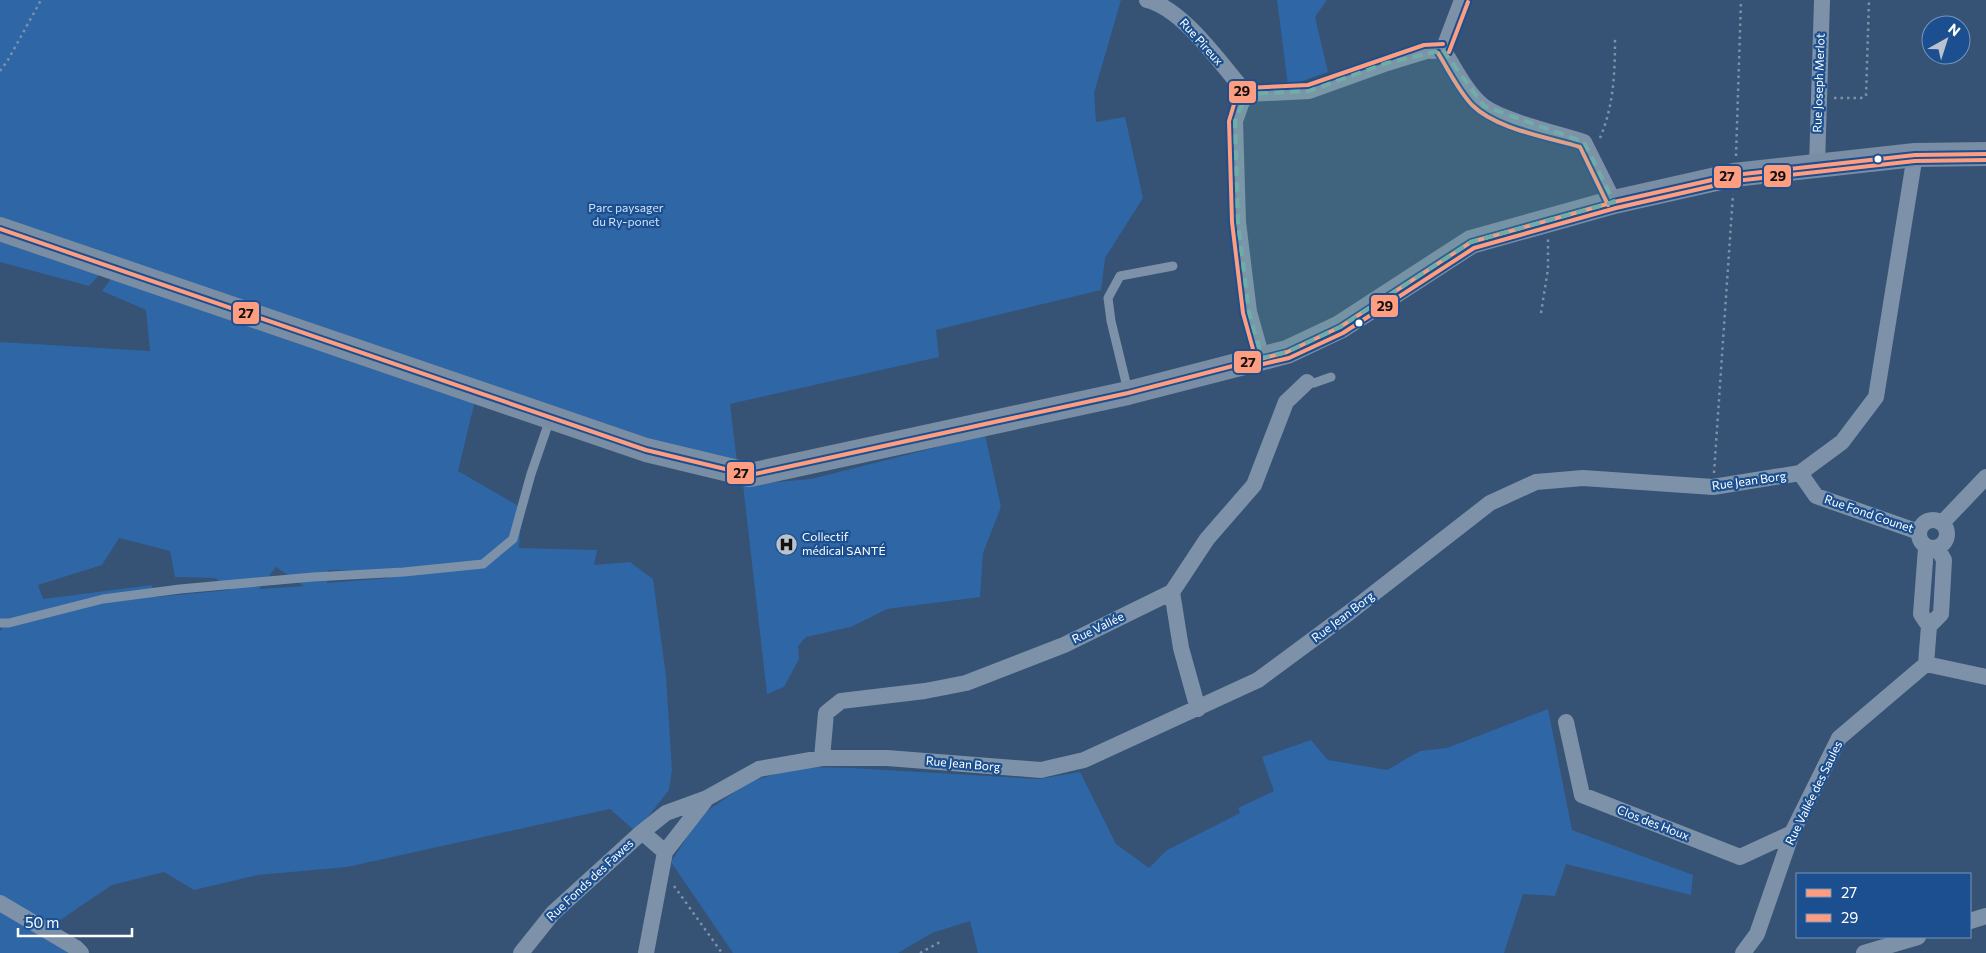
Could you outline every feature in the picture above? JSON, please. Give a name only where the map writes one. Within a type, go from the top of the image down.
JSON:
[{"type":"main road","points":[[0,229],[646,450],[750,475],[1128,393],[1287,352],[1340,326],[1471,242],[1614,202],[1734,175],[1915,155],[1986,154]]},
{"type":"street","name":"Rue Pireux","points":[[1147,0],[1154,2],[1182,20],[1247,94]]},
{"type":"street","points":[[1443,50],[1462,0]]},
{"type":"street","name":"Rue Joseph Merlot","points":[[1816,166],[1822,0]]},
{"type":"street","points":[[1262,358],[1249,312],[1238,222],[1235,121],[1241,104],[1247,94],[1309,91],[1426,51],[1443,50]]},
{"type":"street","points":[[1443,50],[1468,89],[1484,106],[1503,116],[1584,142],[1614,202]]},
{"type":"street","name":"Rue Jean Borg","points":[[646,953],[665,852],[707,798],[758,769],[822,758],[887,758],[1041,770],[1084,760],[1258,680],[1350,612],[1490,503],[1536,482],[1583,478],[1713,487],[1800,474],[1842,442],[1876,397],[1915,155]]},
{"type":"street","points":[[1198,709],[1182,648],[1172,592],[1207,539],[1254,485],[1286,402],[1307,382]]},
{"type":"street","name":"Rue Fond Counet","points":[[1800,474],[1816,496],[1918,532]]},
{"type":"street","points":[[1986,477],[1942,523],[1948,532],[1946,542],[1932,548],[1921,614],[1929,626],[1926,664],[1986,677]]},
{"type":"street","name":"Rue Fond Counet","points":[[1932,548],[1920,541],[1918,532],[1923,523],[1933,520],[1942,523]]},
{"type":"street","name":"Rue Vallée","points":[[822,758],[826,713],[840,701],[966,683],[1064,645],[1172,592]]},
{"type":"street","name":"Rue Vallée des Saules","points":[[1743,953],[1757,934],[1792,833],[1839,738],[1926,664]]},
{"type":"street","name":"Clos des Houx","points":[[1566,722],[1582,795],[1740,857],[1792,833]]},
{"type":"street","name":"Rue Fonds des Fawes","points":[[521,953],[553,913],[642,832],[666,813],[707,798]]},
{"type":"street","name":"Rue Fonds des Fawes","points":[[642,832],[665,852]]},
{"type":"street","points":[[0,903],[76,948],[81,953]]},
{"type":"street","points":[[1971,921],[1986,916]]},
{"type":"street","points":[[1864,953],[1915,938]]},
{"type":"lane","points":[[1128,393],[1111,321],[1108,298],[1120,276],[1173,266]]},
{"type":"lane","points":[[1307,382],[1314,384],[1331,377]]},
{"type":"lane","points":[[0,623],[9,623],[103,598],[313,577],[404,572],[483,564],[512,540],[531,474],[551,416]]},
{"type":"path","points":[[0,71],[41,0]]},
{"type":"path","points":[[1713,487],[1734,175],[1741,0]]},
{"type":"path","points":[[1818,98],[1861,98],[1866,96],[1869,0]]},
{"type":"path","points":[[1589,152],[1600,138],[1609,119],[1615,79],[1615,37]]},
{"type":"path","points":[[1541,313],[1548,269],[1548,220]]},
{"type":"path","points":[[662,869],[722,953]]},
{"type":"path","points":[[920,953],[940,942]]},
{"type":"highlighted area","points":[[1443,50],[1484,106],[1584,142],[1614,202],[1471,242],[1340,327],[1287,352],[1262,358],[1249,312],[1238,222],[1235,121],[1247,94],[1309,91],[1387,63]]},
{"type":"green space","name":"Parc paysager du Ry-ponet","points":[[0,0],[1121,0],[1094,93],[1096,122],[1125,117],[1143,198],[1105,258],[1101,290],[936,330],[939,357],[730,404],[737,462],[750,475],[235,303],[0,217]]},
{"type":"green space","points":[[1277,0],[1327,0],[1315,17],[1328,72],[1288,86]]},
{"type":"green space","points":[[0,237],[102,272],[89,286],[0,262]]},
{"type":"green space","points":[[112,277],[475,401],[458,471],[522,508],[519,548],[597,550],[594,565],[630,562],[653,579],[666,676],[672,770],[669,790],[636,832],[610,809],[347,867],[258,875],[194,890],[164,872],[112,885],[50,927],[0,898],[0,631],[4,625],[0,623],[0,342],[150,351],[146,310],[102,291]],"holes":[[[119,538],[170,551],[175,577],[215,578],[230,590],[155,597],[152,585],[43,599],[38,585],[102,565]],[[276,567],[304,586],[259,589]],[[328,570],[377,571],[388,578],[327,583]]]},
{"type":"green space","points":[[985,435],[1001,507],[983,553],[980,597],[887,609],[851,627],[806,637],[798,646],[799,659],[784,687],[767,694],[743,485],[811,479]]},
{"type":"green space","points":[[1548,709],[1572,830],[1693,875],[1691,895],[1566,864],[1555,896],[1523,894],[1504,953],[978,953],[970,921],[932,933],[898,953],[733,953],[671,862],[701,815],[751,781],[801,767],[852,768],[1039,779],[1080,772],[1116,844],[1149,868],[1167,850],[1240,813],[1238,808],[1274,791],[1262,757],[1311,740],[1328,760],[1387,770],[1420,751],[1447,748]]},
{"type":"green space","points":[[0,908],[72,953],[0,953]]},
{"type":"transit line","name":"29","points":[[1449,52],[1468,2]]},
{"type":"transit line","name":"29","points":[[1443,44],[1424,45],[1308,85],[1245,88],[1235,101],[1229,121],[1232,222],[1243,313],[1256,360],[1259,363],[1263,364],[1289,358],[1343,333],[1474,248],[1616,208],[1735,181],[1915,161],[1986,160]]},
{"type":"transit line","name":"29","points":[[1438,53],[1462,93],[1482,113],[1508,126],[1580,147],[1608,205]]},
{"type":"transit line","name":"27","points":[[0,229],[646,450],[750,475],[1128,393],[1287,352],[1340,327],[1471,242],[1614,202],[1734,175],[1915,155],[1986,154]]},
{"type":"place","name":"Collectif médical SANTÉ","points":[[786,544]]}]
